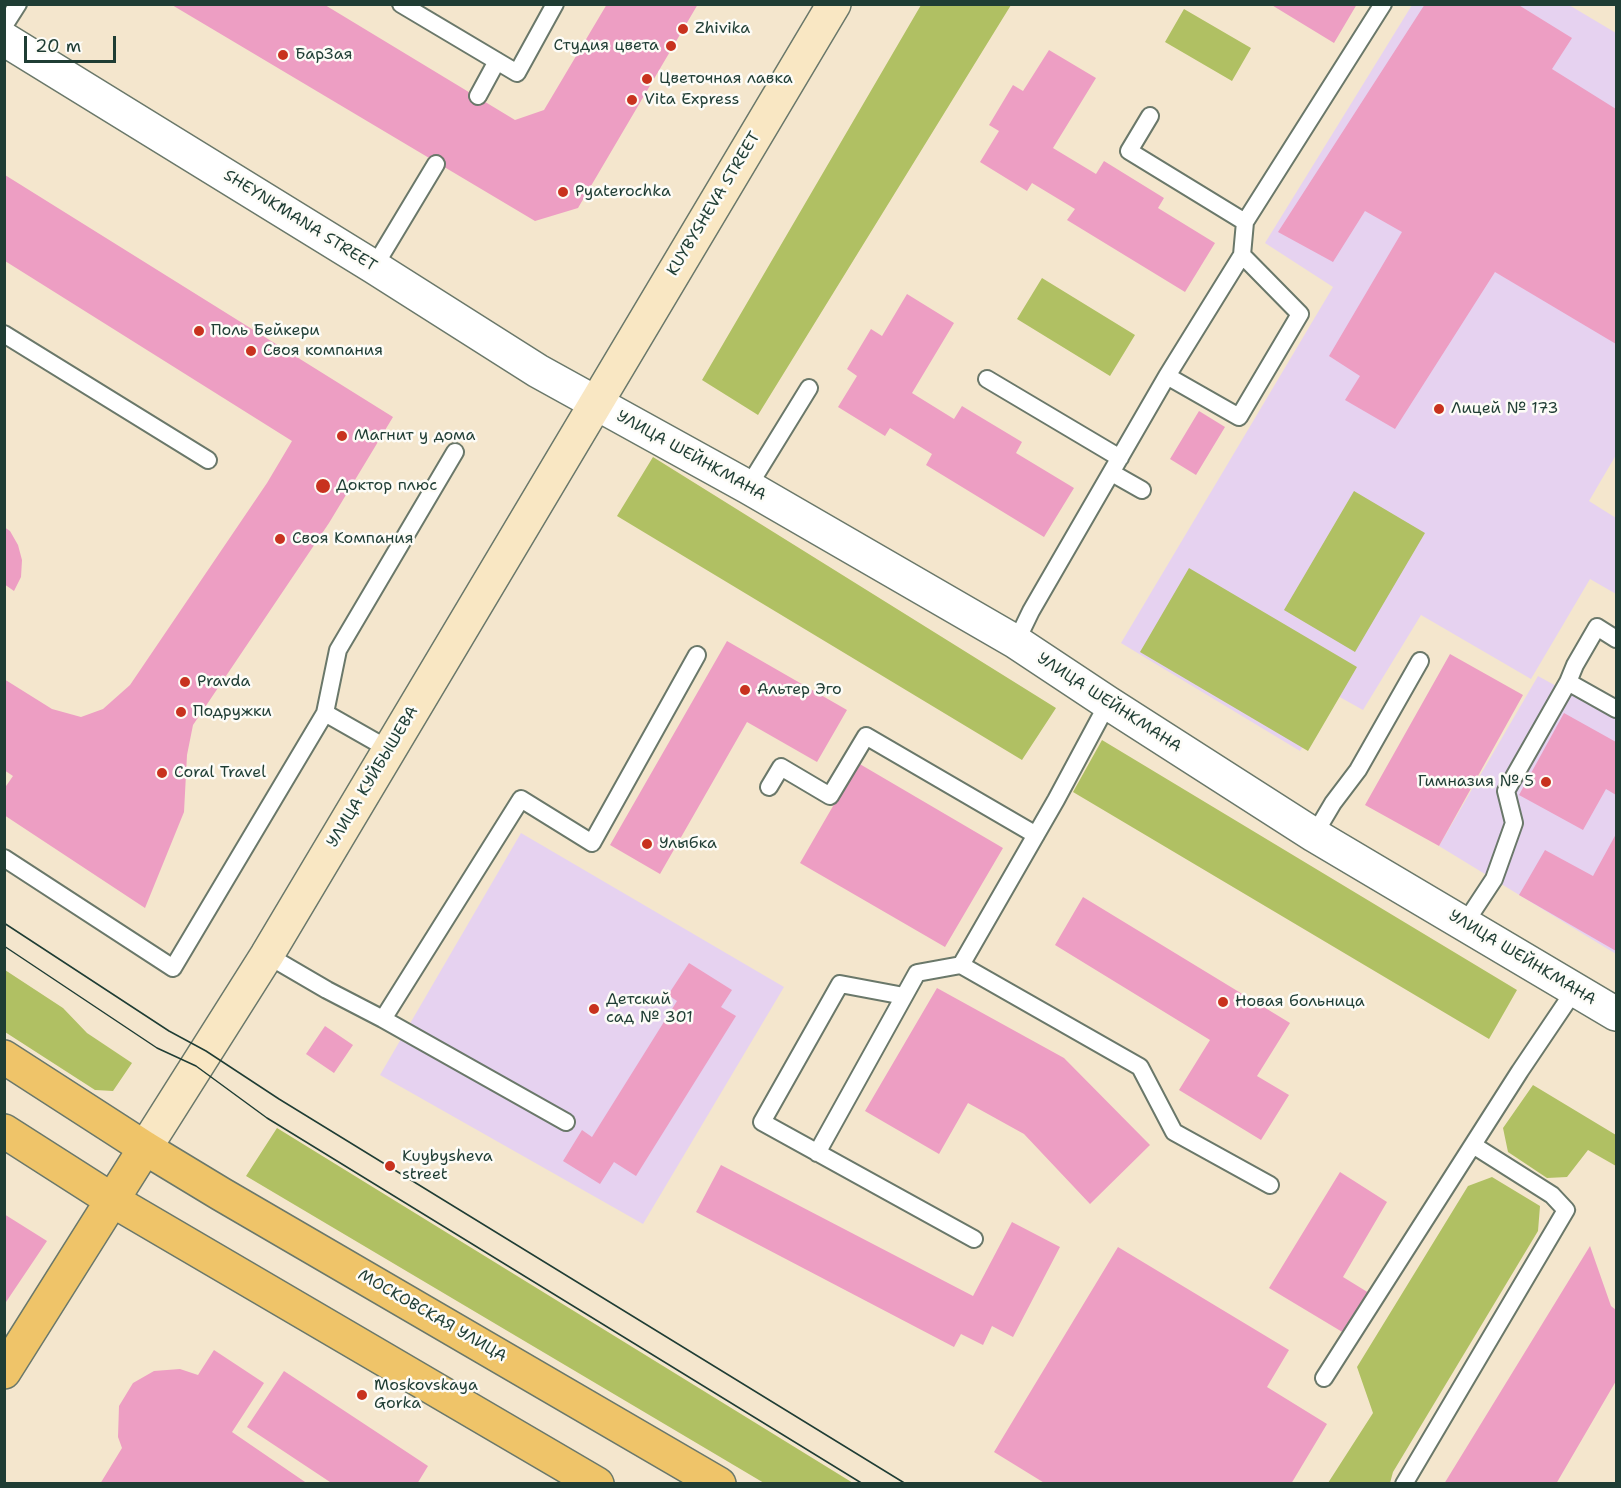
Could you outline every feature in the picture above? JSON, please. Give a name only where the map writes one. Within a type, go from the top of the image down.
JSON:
[{"type":"main road","name":"KUYBYSHEVA STREET","points":[[595,403],[834,4]]},
{"type":"main road","name":"УЛИЦА КУЙБЫШЕВА","points":[[145,1148],[267,955],[546,489],[595,403]]},
{"type":"main road","name":"МОСКОВСКАЯ УЛИЦА","points":[[4,1057],[145,1148],[719,1484]]},
{"type":"main road","points":[[4,1131],[112,1200],[597,1484]]},
{"type":"main road","points":[[4,1372],[145,1148]]},
{"type":"street","name":"SHEYNKMANA STREET","points":[[4,39],[538,371],[595,403]]},
{"type":"street","name":"УЛИЦА ШЕЙНКМАНА","points":[[595,403],[748,487],[1016,642],[1314,835],[1465,923],[1574,991],[1617,1014]]},
{"type":"lane","points":[[4,26],[18,4]]},
{"type":"lane","points":[[401,4],[517,73],[555,4]]},
{"type":"lane","points":[[1016,642],[1031,611],[1167,376],[1242,255],[1245,222],[1383,4]]},
{"type":"lane","points":[[478,96],[497,61]]},
{"type":"lane","points":[[1150,116],[1129,151],[1245,222]]},
{"type":"lane","points":[[374,267],[436,164]]},
{"type":"lane","points":[[1167,376],[1239,417],[1300,314],[1242,255]]},
{"type":"lane","points":[[4,334],[208,460]]},
{"type":"lane","points":[[987,380],[1116,465],[1142,490]]},
{"type":"lane","points":[[748,487],[809,388]]},
{"type":"lane","points":[[4,858],[172,968],[325,713],[338,650],[455,452]]},
{"type":"lane","points":[[1465,923],[1494,879],[1514,824],[1506,791],[1597,627],[1617,639]]},
{"type":"lane","points":[[383,1019],[521,799],[592,843],[697,655]]},
{"type":"lane","points":[[1314,835],[1333,803],[1358,770],[1420,661]]},
{"type":"lane","points":[[1568,682],[1617,709]]},
{"type":"lane","points":[[961,965],[1108,703]]},
{"type":"lane","points":[[325,713],[390,750]]},
{"type":"lane","points":[[769,787],[781,767],[830,796],[866,736],[1036,835]]},
{"type":"lane","points":[[267,955],[566,1122]]},
{"type":"lane","points":[[817,1153],[917,973],[961,965],[1140,1067],[1174,1132],[1270,1185]]},
{"type":"lane","points":[[904,996],[840,984],[762,1122],[974,1239]]},
{"type":"lane","points":[[1324,1378],[1574,991]]},
{"type":"lane","points":[[1404,1484],[1566,1210],[1552,1196],[1473,1145]]},
{"type":"shaded area","name":"Лицей № 173","points":[[1412,5],[1569,5],[1616,33],[1616,455],[1589,501],[1616,518],[1616,594],[1590,579],[1531,679],[1421,615],[1363,710],[1336,695],[1300,751],[1121,643],[1333,287],[1265,243]]},
{"type":"shaded area","name":"Гимназия № 5","points":[[1538,676],[1616,719],[1616,954],[1439,846]]},
{"type":"shaded area","name":"Детский сад № 301","points":[[521,833],[784,987],[643,1224],[380,1075]]},
{"type":"green space","points":[[921,5],[1011,5],[758,415],[702,380]]},
{"type":"green space","points":[[1184,9],[1251,48],[1232,81],[1165,42]]},
{"type":"green space","points":[[1042,278],[1135,335],[1110,376],[1017,319]]},
{"type":"green space","points":[[653,457],[1056,708],[1022,760],[617,516]]},
{"type":"green space","points":[[1354,491],[1425,533],[1355,652],[1284,610]]},
{"type":"green space","points":[[1189,568],[1357,667],[1308,751],[1140,652]]},
{"type":"green space","points":[[1102,740],[1517,990],[1489,1039],[1073,792]]},
{"type":"green space","points":[[5,970],[63,1008],[87,1033],[132,1063],[113,1091],[95,1090],[5,1032]]},
{"type":"green space","points":[[1533,1085],[1616,1135],[1616,1166],[1588,1150],[1567,1177],[1547,1178],[1508,1152],[1503,1128]]},
{"type":"green space","points":[[277,1128],[853,1483],[764,1483],[246,1176]]},
{"type":"green space","points":[[1492,1177],[1540,1206],[1538,1231],[1393,1472],[1390,1483],[1328,1483],[1373,1413],[1357,1367],[1468,1186]]},
{"type":"building","points":[[607,4],[698,4],[578,208],[535,221],[172,5],[325,5],[515,120],[544,110]]},
{"type":"building","points":[[1270,4],[1357,4],[1334,43]]},
{"type":"building","points":[[1425,4],[1517,4],[1572,38],[1552,69],[1616,109],[1616,344],[1495,272],[1395,429],[1345,400],[1360,376],[1329,356],[1402,232],[1365,211],[1333,262],[1278,232]]},
{"type":"building","points":[[1049,50],[1096,78],[1053,148],[1096,174],[1104,161],[1164,198],[1158,208],[1215,243],[1185,292],[1067,220],[1075,209],[1032,183],[1027,191],[980,162],[999,131],[989,125],[1013,85],[1023,91]]},
{"type":"building","points":[[5,175],[393,417],[329,523],[193,725],[187,755],[184,812],[145,908],[4,815],[4,789],[13,776],[4,770],[4,679],[52,709],[81,717],[103,709],[130,685],[267,483],[292,441],[5,261]]},
{"type":"building","points":[[907,294],[954,323],[912,393],[954,419],[962,406],[1022,442],[1016,453],[1074,488],[1044,537],[926,465],[932,454],[890,428],[885,436],[838,407],[857,376],[847,369],[871,329],[882,336]]},
{"type":"building","points":[[1199,411],[1225,427],[1196,475],[1170,459]]},
{"type":"building","points":[[4,527],[10,531],[18,545],[22,560],[21,577],[14,591],[4,584]]},
{"type":"building","points":[[727,641],[847,710],[817,762],[747,722],[660,874],[610,845]]},
{"type":"building","points":[[1450,654],[1523,695],[1439,846],[1365,805]]},
{"type":"building","points":[[1564,713],[1616,742],[1616,795],[1606,789],[1583,830],[1519,795]]},
{"type":"building","points":[[858,763],[1003,848],[945,947],[800,863]]},
{"type":"building","points":[[1616,834],[1616,951],[1519,895],[1545,850],[1593,876]]},
{"type":"building","points":[[1083,897],[1290,1023],[1257,1076],[1289,1095],[1261,1140],[1179,1090],[1210,1040],[1055,945]]},
{"type":"building","points":[[689,963],[732,990],[721,1007],[736,1016],[636,1176],[614,1162],[600,1184],[563,1161],[582,1130],[592,1137],[677,1001],[668,995]]},
{"type":"building","points":[[937,988],[1064,1058],[1150,1145],[1090,1204],[1024,1134],[968,1103],[939,1154],[865,1111]]},
{"type":"building","points":[[325,1026],[353,1045],[334,1073],[306,1054]]},
{"type":"building","points":[[721,1165],[973,1296],[1012,1222],[1060,1247],[1013,1337],[992,1326],[983,1345],[961,1334],[954,1347],[696,1212]]},
{"type":"building","points":[[1340,1172],[1387,1202],[1343,1277],[1369,1293],[1344,1333],[1269,1288]]},
{"type":"building","points":[[4,1214],[47,1241],[4,1305]]},
{"type":"building","points":[[1590,1246],[1611,1306],[1616,1310],[1616,1381],[1556,1484],[1444,1484]]},
{"type":"building","points":[[1118,1247],[1289,1350],[1267,1387],[1327,1424],[1291,1484],[1046,1484],[994,1452]]},
{"type":"building","points":[[214,1350],[264,1383],[232,1432],[308,1484],[100,1484],[122,1448],[118,1437],[119,1406],[133,1383],[154,1371],[180,1369],[198,1375]]},
{"type":"building","points":[[284,1371],[428,1466],[417,1484],[333,1484],[247,1427]]},
{"type":"tram line","points":[[4,923],[169,1031],[206,1051],[279,1099],[906,1484]]},
{"type":"tram line","points":[[4,946],[157,1048],[196,1066],[267,1118],[863,1484]]},
{"type":"place","name":"Zhivika","points":[[683,29]]},
{"type":"place","name":"Студия цвета","points":[[671,46]]},
{"type":"place","name":"БарЗая","points":[[283,55]]},
{"type":"place","name":"Цветочная лавка","points":[[647,79]]},
{"type":"place","name":"Vita Express","points":[[632,100]]},
{"type":"place","name":"Pyaterochka","points":[[563,192]]},
{"type":"place","name":"Поль Бейкери","points":[[199,331]]},
{"type":"place","name":"Своя компания","points":[[251,351]]},
{"type":"place","name":"Лицей № 173","points":[[1439,409]]},
{"type":"place","name":"Магнит у дома","points":[[342,436]]},
{"type":"place","name":"Доктор плюс","points":[[323,486]]},
{"type":"place","name":"Своя Компания","points":[[280,539]]},
{"type":"place","name":"Pravda","points":[[185,682]]},
{"type":"place","name":"Альтер Эго","points":[[745,690]]},
{"type":"place","name":"Подружки","points":[[181,712]]},
{"type":"place","name":"Coral Travel","points":[[162,773]]},
{"type":"place","name":"Гимназия № 5","points":[[1546,782]]},
{"type":"place","name":"Улыбка","points":[[647,844]]},
{"type":"place","name":"Новая больница","points":[[1223,1002]]},
{"type":"place","name":"Детский сад № 301","points":[[594,1009]]},
{"type":"place","name":"Kuybysheva street","points":[[390,1166]]},
{"type":"place","name":"Moskovskaya Gorka","points":[[362,1395]]}]
